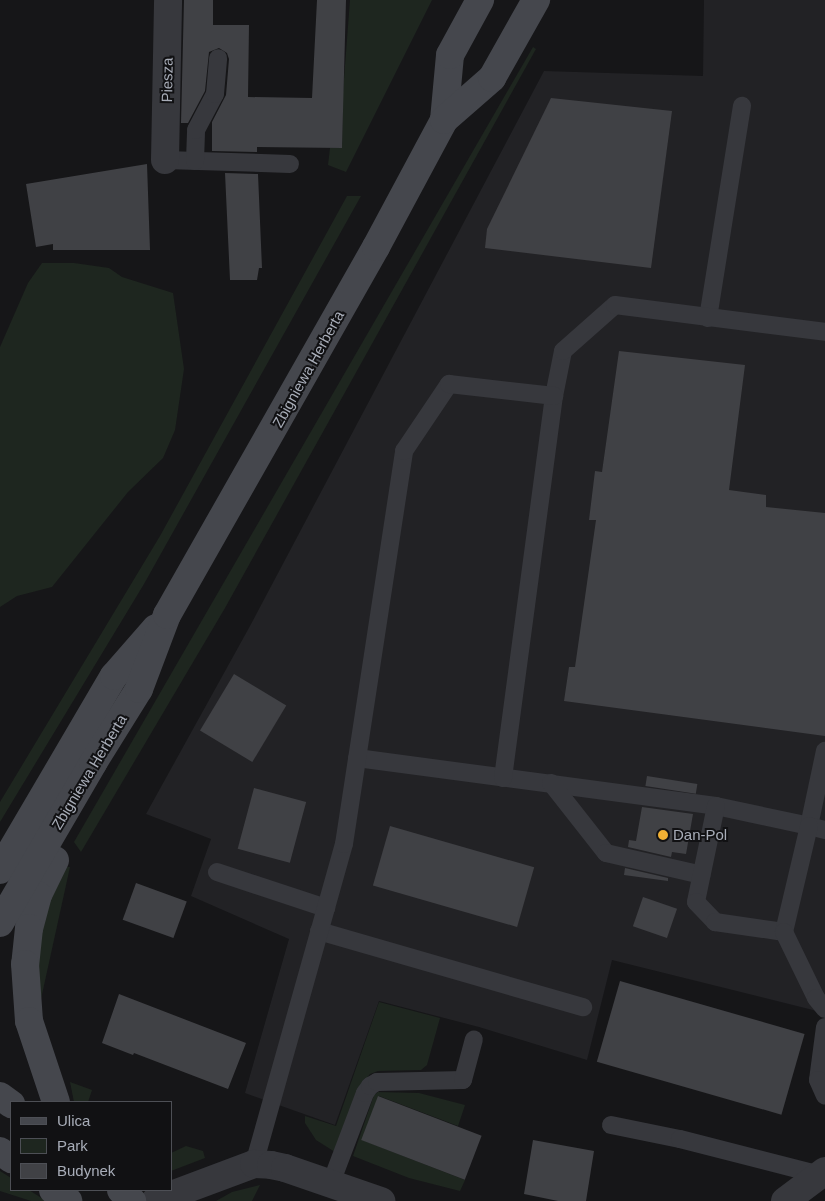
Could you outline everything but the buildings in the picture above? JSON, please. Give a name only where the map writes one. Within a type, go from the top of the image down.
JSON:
[{"type":"street","name":"Piesza","points":[[165,160],[168,0]]},
{"type":"street","name":"Zbigniewa Herberta","points":[[444,120],[450,55],[480,0]]},
{"type":"street","name":"Zbigniewa Herberta","points":[[0,870],[84,754],[139,689],[167,615],[342,308],[444,120],[492,78],[536,0]]},
{"type":"street","name":"Zbigniewa Herberta","points":[[0,923],[84,754]]},
{"type":"street","points":[[0,837],[49,759],[84,754],[90,795],[38,895],[29,928],[25,964],[29,1021],[56,1101]]},
{"type":"street","points":[[0,1150],[10,1158]]},
{"type":"street","points":[[155,1201],[254,1164],[271,1165],[332,1183],[381,1201]]},
{"type":"street","points":[[785,1201],[822,1173]]},
{"type":"street","points":[[54,1191],[68,1201]]},
{"type":"street","points":[[122,1191],[132,1201]]},
{"type":"lane","points":[[195,161],[196,130],[216,94],[218,58]]},
{"type":"lane","points":[[708,318],[742,106]]},
{"type":"lane","points":[[165,160],[290,164]]},
{"type":"lane","points":[[503,778],[554,396],[562,351],[615,305],[825,332]]},
{"type":"lane","points":[[254,1164],[344,844],[404,451],[449,384],[554,396]]},
{"type":"lane","points":[[825,751],[817,828],[784,932],[816,998],[825,1009]]},
{"type":"lane","points":[[357,758],[716,806],[817,828]]},
{"type":"lane","points":[[551,783],[606,853],[702,875]]},
{"type":"lane","points":[[716,806],[696,902],[714,922],[784,932]]},
{"type":"lane","points":[[217,872],[326,908]]},
{"type":"lane","points":[[319,931],[583,1007]]},
{"type":"lane","points":[[825,1027],[818,1080],[825,1096]]},
{"type":"lane","points":[[332,1183],[365,1093],[370,1086],[377,1082],[463,1080],[474,1039]]},
{"type":"lane","points":[[611,1124],[822,1173]]},
{"type":"shaded area","points":[[704,0],[825,0],[825,1013],[612,960],[587,1060],[479,1027],[379,1001],[335,1125],[245,1093],[289,939],[191,896],[211,839],[146,814],[250,626],[544,71],[703,76]]},
{"type":"green space","points":[[350,0],[432,0],[346,172],[328,165],[330,148],[342,148],[343,92]]},
{"type":"green space","points":[[533,47],[536,49],[225,608],[81,852],[74,842]]},
{"type":"green space","points":[[347,196],[361,196],[144,584],[0,822],[0,802],[160,536]]},
{"type":"green space","points":[[42,263],[74,263],[109,268],[122,277],[173,293],[184,369],[175,430],[163,458],[128,492],[52,587],[17,596],[0,607],[0,347],[28,283]]},
{"type":"green space","points":[[62,867],[70,867],[41,999],[37,986],[38,927]]},
{"type":"green space","points":[[379,1002],[440,1018],[427,1065],[421,1070],[378,1071],[370,1074],[362,1084],[335,1152],[316,1140],[305,1123],[305,1116],[336,1126]]},
{"type":"green space","points":[[70,1082],[92,1090],[88,1101],[74,1101]]},
{"type":"green space","points":[[378,1092],[419,1093],[465,1105],[458,1126],[379,1096],[362,1140],[465,1180],[460,1191],[409,1178],[353,1156],[374,1095]]},
{"type":"green space","points":[[186,1146],[203,1151],[205,1158],[172,1171],[172,1153]]},
{"type":"green space","points":[[0,1171],[10,1177],[10,1191],[31,1191],[46,1201],[31,1201],[0,1191]]},
{"type":"green space","points":[[260,1185],[252,1201],[216,1201],[232,1192]]},
{"type":"place","name":"Dan-Pol","points":[[663,835]]}]
